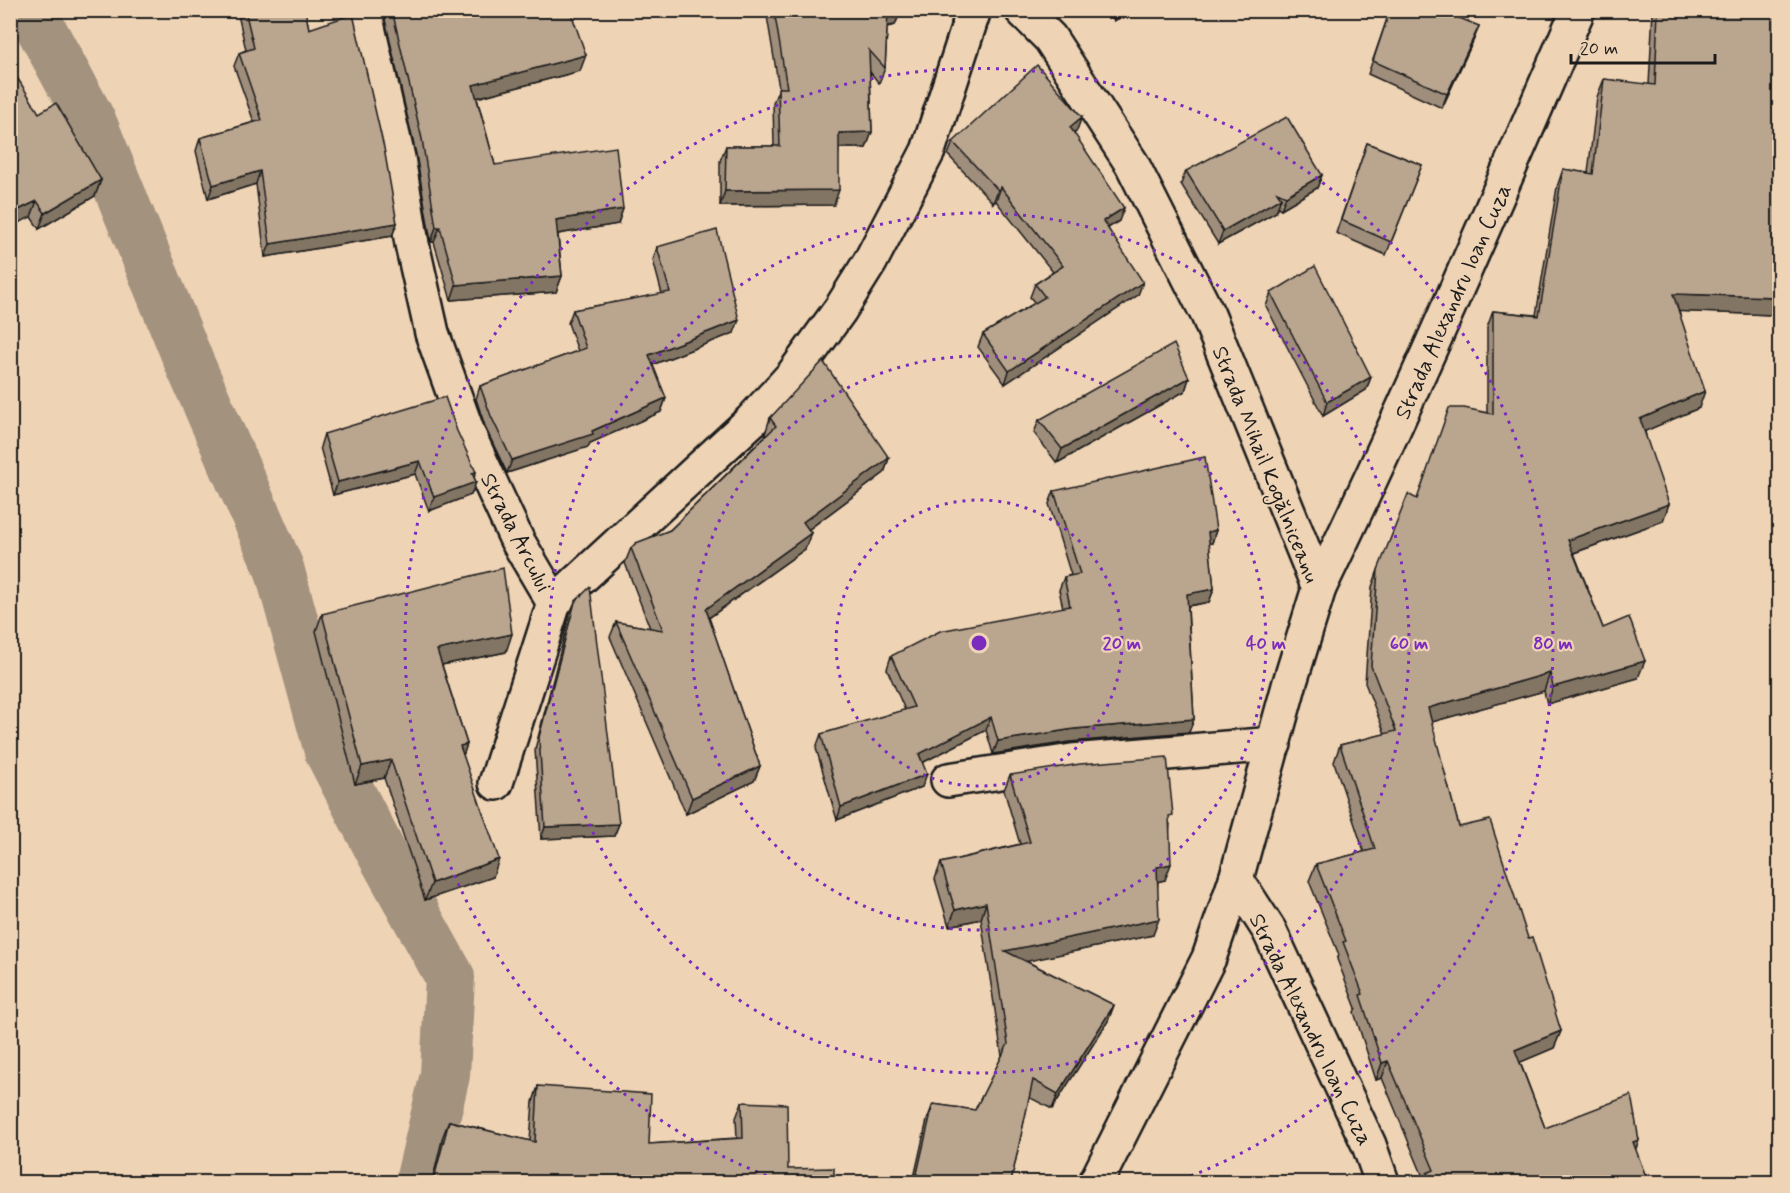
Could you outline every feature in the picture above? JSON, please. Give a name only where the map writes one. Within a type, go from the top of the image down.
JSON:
[{"type":"street","name":"Strada Arcului","points":[[364,10],[398,158],[412,244],[432,333],[469,436],[518,540],[554,603],[751,421],[793,375],[840,310],[870,262],[928,151],[974,10]]},
{"type":"street","name":"Strada Mihail Kogălniceanu","points":[[1022,10],[1050,38],[1132,164],[1208,315],[1319,588],[1290,682],[1236,879],[1209,958],[1096,1182]]},
{"type":"street","name":"Strada Alexandru Ioan Cuza","points":[[1319,588],[1391,438],[1578,10]]},
{"type":"street","points":[[496,783],[554,603]]},
{"type":"street","points":[[948,780],[1072,761],[1274,744]]},
{"type":"street","name":"Strada Alexandru Ioan Cuza","points":[[1236,879],[1269,930],[1369,1145],[1382,1182]]},
{"type":"building","points":[[245,10],[305,10],[309,29],[353,14],[384,148],[397,223],[270,244],[260,171],[213,185],[200,138],[262,120],[239,53],[254,48]]},
{"type":"building","points":[[392,10],[570,10],[586,55],[473,85],[495,165],[616,147],[623,209],[556,220],[562,276],[456,285],[440,227],[436,227],[422,139]]},
{"type":"building","points":[[774,10],[899,10],[888,12],[885,68],[869,50],[872,132],[839,133],[839,190],[725,191],[726,146],[780,146],[778,88],[787,88]]},
{"type":"building","points":[[1390,10],[1440,10],[1479,26],[1447,94],[1373,61]]},
{"type":"building","points":[[1658,10],[1779,10],[1779,297],[1673,294],[1705,391],[1640,419],[1669,504],[1568,540],[1603,628],[1629,617],[1645,661],[1553,687],[1550,673],[1428,708],[1459,827],[1490,820],[1528,938],[1532,937],[1561,1031],[1515,1050],[1545,1128],[1631,1095],[1639,1140],[1633,1142],[1648,1182],[1430,1182],[1427,1173],[1434,1170],[1388,1061],[1382,1063],[1360,995],[1363,994],[1343,942],[1346,941],[1316,864],[1375,849],[1340,745],[1396,731],[1371,666],[1378,570],[1408,494],[1417,499],[1449,408],[1464,408],[1493,414],[1493,311],[1539,316],[1563,169],[1593,174],[1604,79],[1655,85]]},
{"type":"building","points":[[1037,65],[1082,117],[1070,127],[1124,208],[1103,221],[1143,282],[1009,371],[983,334],[1045,297],[1035,284],[1063,266],[1001,187],[998,190],[953,142]]},
{"type":"building","points":[[10,66],[39,113],[56,103],[101,180],[45,213],[37,201],[10,214]]},
{"type":"building","points":[[1287,117],[1322,175],[1286,196],[1277,192],[1281,198],[1223,231],[1186,171]]},
{"type":"building","points":[[1367,143],[1422,165],[1391,242],[1341,220]]},
{"type":"building","points":[[717,230],[739,320],[649,355],[666,398],[592,431],[593,434],[512,460],[491,416],[480,386],[586,348],[573,310],[670,292],[657,247]]},
{"type":"building","points":[[1315,266],[1371,377],[1327,402],[1271,293]]},
{"type":"building","points":[[1174,344],[1189,378],[1062,449],[1039,420]]},
{"type":"building","points":[[823,361],[889,458],[803,522],[811,533],[706,609],[760,766],[692,798],[616,622],[663,630],[631,548],[636,543],[670,530],[776,426],[770,418]]},
{"type":"building","points":[[445,397],[457,431],[476,472],[472,473],[476,482],[434,497],[420,461],[338,482],[324,434]]},
{"type":"building","points":[[1205,457],[1216,530],[1208,532],[1214,589],[1187,594],[1194,719],[1074,729],[998,741],[991,717],[919,754],[927,774],[841,807],[821,734],[914,707],[891,656],[940,631],[1070,606],[1064,577],[1080,574],[1054,491]]},
{"type":"building","points":[[503,568],[512,634],[437,650],[467,744],[460,746],[499,859],[432,883],[391,760],[362,766],[322,614]]},
{"type":"building","points":[[590,587],[619,824],[545,827],[539,737],[575,602]]},
{"type":"building","points":[[1167,757],[1173,815],[1169,816],[1171,864],[1157,867],[1159,919],[1005,951],[1114,1005],[1058,1094],[1033,1080],[1011,1182],[915,1182],[933,1104],[975,1110],[1008,1044],[986,903],[955,910],[941,863],[1030,842],[1010,775],[1080,764]]},
{"type":"building","points":[[538,1086],[651,1094],[649,1144],[743,1138],[742,1102],[787,1104],[788,1169],[834,1168],[834,1182],[433,1182],[449,1121],[535,1142]]},
{"type":"waterway","points":[[31,10],[92,123],[189,362],[279,568],[329,751],[381,852],[450,977],[445,1075],[420,1182]]}]
